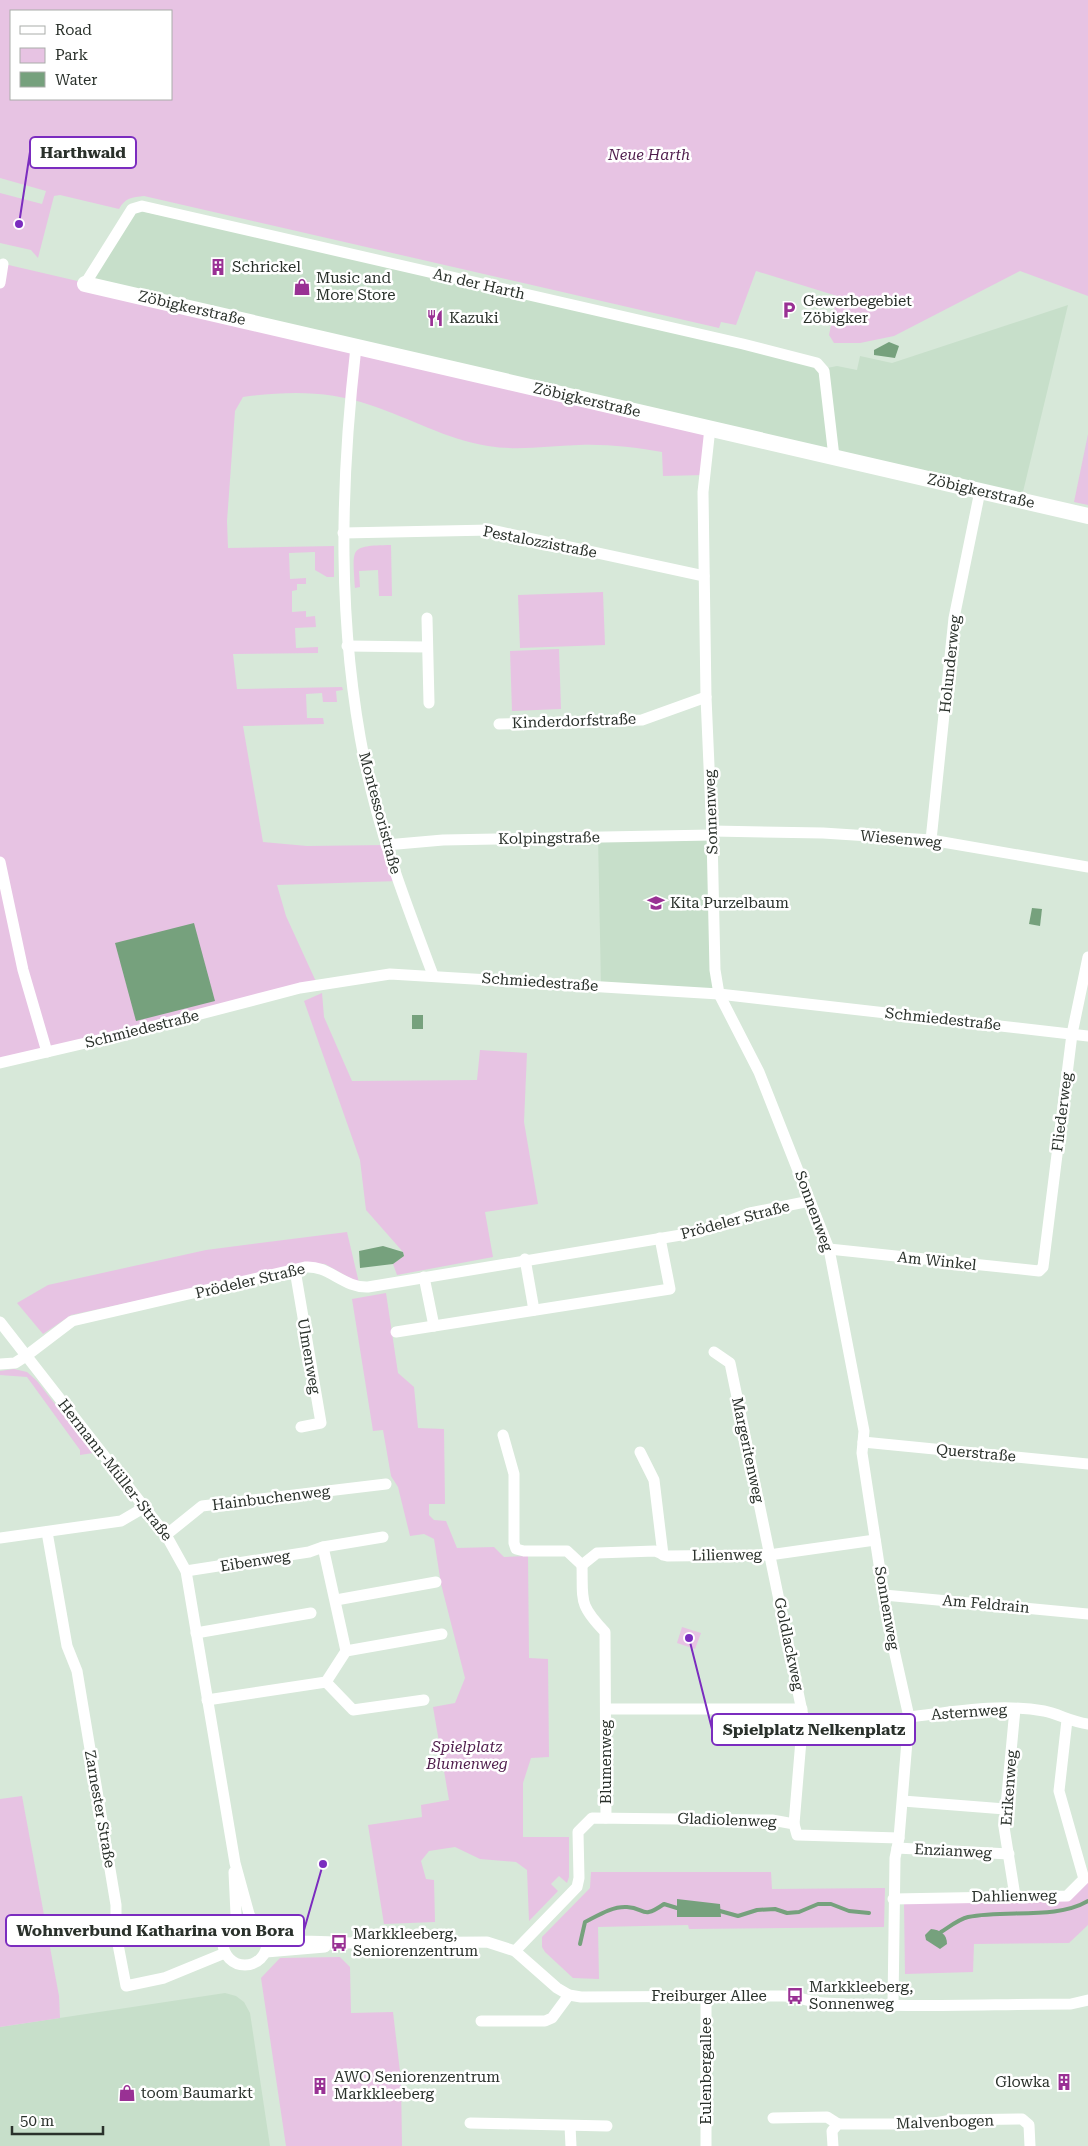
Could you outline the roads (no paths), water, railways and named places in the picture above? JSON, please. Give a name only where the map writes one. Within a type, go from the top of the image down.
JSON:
[{"type":"main road","name":"Zöbigkerstraße","points":[[85,284],[1088,516]]},
{"type":"street","name":"An der Harth","points":[[85,284],[132,209],[142,206],[736,342],[817,363],[824,371],[834,457]]},
{"type":"street","points":[[0,283],[3,264]]},
{"type":"street","name":"Montessoristraße","points":[[356,346],[346,452],[343,533],[347,646],[365,764],[386,845],[434,975]]},
{"type":"street","name":"Sonnenweg","points":[[710,428],[703,492],[706,697],[712,833],[715,970],[719,994],[759,1072],[829,1249],[864,1431],[862,1453],[884,1595],[909,1716],[893,1899],[893,2004]]},
{"type":"street","name":"Holunderweg","points":[[931,840],[954,618],[980,491]]},
{"type":"street","name":"Pestalozzistraße","points":[[343,533],[491,530],[704,576]]},
{"type":"street","points":[[426,618],[430,703]]},
{"type":"street","points":[[347,646],[427,647]]},
{"type":"street","name":"Kinderdorfstraße","points":[[499,724],[642,720],[706,697]]},
{"type":"street","name":"Wiesenweg","points":[[712,833],[822,832],[931,840],[1088,867]]},
{"type":"street","name":"Kolpingstraße","points":[[386,845],[443,840],[712,833]]},
{"type":"street","points":[[0,862],[23,970],[47,1052]]},
{"type":"street","name":"Fliederweg","points":[[1044,1267],[1072,1034],[1088,957]]},
{"type":"street","name":"Schmiedestraße","points":[[0,1062],[47,1052],[300,988],[390,974],[434,975],[719,994],[1088,1036]]},
{"type":"street","name":"Prödeler Straße","points":[[0,1364],[15,1363],[72,1321],[311,1266],[356,1288],[699,1232],[750,1212],[810,1201]]},
{"type":"street","name":"Prödeler Straße","points":[[534,1310],[670,1289],[660,1238]]},
{"type":"street","name":"Am Winkel","points":[[829,1249],[1039,1272],[1044,1267]]},
{"type":"street","points":[[396,1332],[534,1310],[525,1259]]},
{"type":"street","name":"Ulmenweg","points":[[295,1270],[320,1423],[301,1427]]},
{"type":"street","points":[[424,1277],[434,1326]]},
{"type":"street","name":"Hermann-Müller-Straße","points":[[0,1322],[166,1535],[186,1571],[235,1863],[249,1914],[254,1923]]},
{"type":"street","name":"Margeritenweg","points":[[714,1352],[730,1363],[770,1555]]},
{"type":"street","points":[[503,1435],[514,1474],[514,1543],[516,1549],[524,1551],[567,1550],[582,1565]]},
{"type":"street","name":"Querstraße","points":[[863,1442],[1088,1464]]},
{"type":"street","points":[[640,1452],[654,1480],[663,1555]]},
{"type":"street","name":"Hainbuchenweg","points":[[166,1535],[202,1506],[386,1484]]},
{"type":"street","points":[[0,1538],[121,1522],[145,1507]]},
{"type":"street","name":"Zarnester Straße","points":[[47,1532],[67,1646],[77,1671],[116,1905],[116,1934],[126,1986],[164,1978],[225,1953]]},
{"type":"street","name":"Eibenweg","points":[[186,1571],[309,1552],[323,1547],[383,1537]]},
{"type":"street","name":"Lilienweg","points":[[582,1565],[597,1553],[654,1551],[663,1555],[770,1555],[876,1540]]},
{"type":"street","points":[[207,1700],[326,1682],[346,1651],[323,1547]]},
{"type":"street","name":"Goldlackweg","points":[[770,1555],[802,1709],[794,1824]]},
{"type":"street","name":"Blumenweg","points":[[515,1951],[577,1887],[579,1878],[578,1832],[592,1818],[606,1818],[605,1632],[589,1615],[583,1605],[582,1565]]},
{"type":"street","points":[[336,1600],[436,1582]]},
{"type":"street","name":"Am Feldrain","points":[[884,1595],[1088,1614]]},
{"type":"street","points":[[196,1633],[311,1613]]},
{"type":"street","points":[[346,1651],[442,1634]]},
{"type":"street","points":[[326,1682],[353,1710],[424,1700]]},
{"type":"street","name":"Asternweg","points":[[909,1716],[984,1708],[1016,1709],[1045,1711],[1067,1720],[1088,1724]]},
{"type":"street","points":[[606,1710],[802,1709]]},
{"type":"street","name":"Erikenweg","points":[[1015,1896],[1004,1827],[1016,1709]]},
{"type":"street","name":"Dahlienweg","points":[[893,1899],[1068,1896],[1084,1879],[1060,1791],[1067,1720]]},
{"type":"street","points":[[903,1801],[1005,1809]]},
{"type":"street","name":"Gladiolenweg","points":[[606,1818],[772,1820],[794,1824],[797,1835],[898,1843]]},
{"type":"street","name":"Enzianweg","points":[[898,1843],[1009,1854]]},
{"type":"street","name":"Hermann-Müller-Straße","points":[[234,1924],[236,1914],[235,1863]]},
{"type":"street","points":[[265,1934],[266,1952],[258,1962],[246,1966],[232,1962],[225,1953],[224,1936],[234,1924],[244,1921],[254,1923],[265,1934],[285,1940],[323,1940],[339,1943],[487,1942],[515,1951],[557,1988],[569,1995],[552,2018],[545,2021],[481,2021]]},
{"type":"street","points":[[266,1952],[323,1947],[339,1943]]},
{"type":"street","name":"Freiburger Allee","points":[[569,1995],[581,1997],[794,1996],[821,2003],[893,2004],[1072,2004],[1088,2000]]},
{"type":"street","name":"Eulenbergallee","points":[[706,1996],[706,2146]]},
{"type":"street","name":"Malvenbogen","points":[[773,2118],[827,2117],[838,2124],[929,2124],[952,2120],[1022,2119],[1029,2125],[1030,2146]]},
{"type":"street","points":[[470,2123],[607,2126]]},
{"type":"street","points":[[832,2146],[832,2131],[838,2124]]},
{"type":"street","points":[[570,2126],[571,2146]]},
{"type":"water","points":[[889,342],[899,346],[895,358],[874,355],[874,350]]},
{"type":"water","points":[[1032,908],[1042,909],[1040,926],[1029,924]]},
{"type":"water","points":[[194,923],[215,1001],[136,1021],[115,943]]},
{"type":"water","points":[[412,1015],[423,1015],[423,1029],[412,1029]]},
{"type":"water","points":[[383,1246],[403,1252],[404,1256],[393,1264],[360,1268],[359,1251]]},
{"type":"water","points":[[677,1899],[720,1904],[721,1917],[677,1917]]},
{"type":"water","points":[[931,1929],[942,1933],[946,1938],[947,1944],[940,1949],[926,1940],[925,1935]]},
{"type":"waterway","points":[[941,1932],[968,1917],[1046,1912],[1075,1907],[1088,1901]]},
{"type":"waterway","points":[[580,1944],[585,1922],[610,1910],[627,1907],[647,1912],[657,1909],[664,1904],[677,1908]]},
{"type":"waterway","points":[[720,1911],[738,1916],[757,1910],[775,1909],[787,1913],[799,1912],[818,1904],[831,1904],[849,1911],[869,1913]]},
{"type":"place","name":"Harthwald","points":[[19,224]]},
{"type":"place","name":"Schrickel","points":[[218,267]]},
{"type":"place","name":"Music and More Store","points":[[302,287]]},
{"type":"place","name":"Gewerbegebiet Zöbigker","points":[[789,310]]},
{"type":"place","name":"Kazuki","points":[[435,318]]},
{"type":"place","name":"Kita Purzelbaum","points":[[656,903]]},
{"type":"place","name":"Spielplatz Nelkenplatz","points":[[689,1638]]},
{"type":"place","name":"Wohnverbund Katharina von Bora","points":[[323,1864]]},
{"type":"place","name":"Markkleeberg, Seniorenzentrum","points":[[339,1943]]},
{"type":"place","name":"Markkleeberg, Sonnenweg","points":[[795,1996]]},
{"type":"place","name":"Glowka","points":[[1064,2082]]},
{"type":"place","name":"AWO Seniorenzentrum Markkleeberg","points":[[320,2086]]},
{"type":"place","name":"toom Baumarkt","points":[[127,2093]]},
{"type":"park label","name":"Neue Harth","points":[[649,155]]},
{"type":"park label","name":"Spielplatz Blumenweg","points":[[467,1756]]}]
